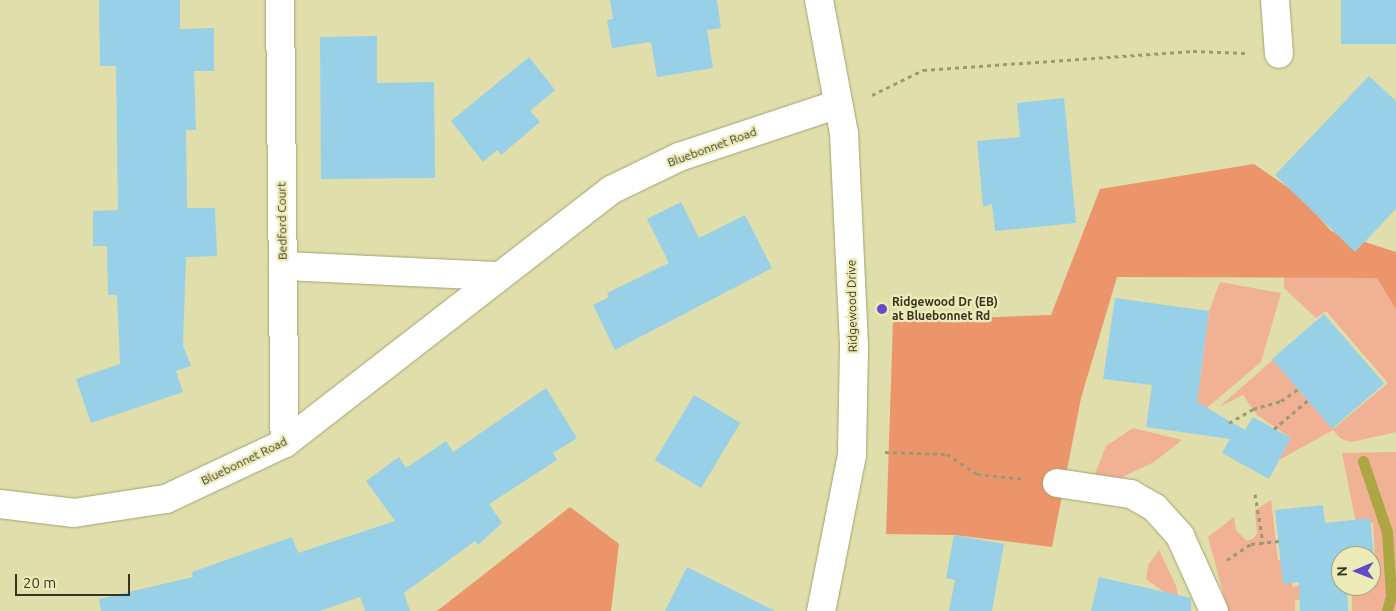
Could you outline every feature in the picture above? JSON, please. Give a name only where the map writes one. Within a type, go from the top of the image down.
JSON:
[{"type":"street","name":"Bedford Court","points":[[280,0],[285,443]]},
{"type":"street","name":"Ridgewood Drive","points":[[819,0],[844,133],[852,242],[852,455],[821,611]]},
{"type":"street","points":[[1275,0],[1279,54]]},
{"type":"street","name":"Bluebonnet Road","points":[[0,504],[74,513],[166,499],[285,443],[497,276],[611,190],[679,157],[838,104]]},
{"type":"street","points":[[283,266],[497,276]]},
{"type":"street","points":[[1056,483],[1124,493],[1146,502],[1168,519],[1195,567],[1214,611]]},
{"type":"path","points":[[838,104],[869,96],[923,70],[1193,51],[1279,54]]},
{"type":"path","points":[[1229,423],[1253,409],[1281,402],[1298,390]]},
{"type":"path","points":[[1274,429],[1308,400]]},
{"type":"path","points":[[852,455],[947,454],[977,474],[1056,483]]},
{"type":"path","points":[[1255,494],[1263,543]]},
{"type":"path","points":[[1195,567],[1222,563],[1250,544],[1279,541]]},
{"type":"shaded area","points":[[1254,164],[1299,195],[1331,231],[1396,252],[1396,309],[1377,278],[1117,277],[1081,398],[1052,547],[954,535],[886,534],[893,321],[1051,315],[1100,189]]},
{"type":"shaded area","points":[[1283,255],[1396,280],[1396,432],[1352,442],[1341,439],[1333,430],[1279,460],[1291,438],[1257,415],[1243,395],[1219,407],[1273,360],[1333,429],[1388,383],[1326,311],[1316,318],[1284,288]]},
{"type":"shaded area","points":[[1220,282],[1281,293],[1261,362],[1195,418],[1209,311]]},
{"type":"shaded area","points":[[1133,428],[1182,440],[1154,462],[1112,482],[1095,474],[1106,446]]},
{"type":"shaded area","points":[[1396,452],[1396,611],[1352,611],[1352,596],[1381,596],[1381,546],[1374,546],[1373,523],[1356,523],[1342,453]]},
{"type":"shaded area","points":[[1271,500],[1278,560],[1290,559],[1292,587],[1331,581],[1331,595],[1295,600],[1295,611],[1228,611],[1208,537],[1234,517],[1236,530],[1247,541],[1254,538],[1257,533],[1255,510]]},
{"type":"shaded area","points":[[570,507],[619,544],[611,611],[437,611]]},
{"type":"shaded area","points":[[1159,550],[1176,586],[1180,603],[1146,579],[1148,565]]},
{"type":"building","points":[[99,0],[180,0],[180,29],[214,28],[214,71],[194,71],[196,130],[186,130],[187,208],[215,208],[217,256],[186,257],[183,345],[191,366],[176,371],[183,392],[91,423],[76,379],[120,364],[117,295],[108,295],[107,246],[93,246],[93,211],[118,210],[116,66],[100,66]]},
{"type":"building","points":[[610,0],[717,0],[721,28],[707,30],[713,68],[657,77],[651,42],[612,48],[607,20],[613,19]]},
{"type":"building","points":[[1341,0],[1396,0],[1396,44],[1341,44]]},
{"type":"building","points":[[377,36],[377,83],[434,82],[435,178],[321,179],[320,37]]},
{"type":"building","points":[[529,57],[555,90],[530,111],[540,122],[501,155],[497,150],[483,162],[451,121]]},
{"type":"building","points":[[1369,76],[1396,101],[1396,209],[1355,252],[1275,175]]},
{"type":"building","points":[[1064,98],[1076,223],[995,231],[992,204],[983,207],[977,141],[1020,137],[1017,103]]},
{"type":"building","points":[[681,202],[699,238],[745,215],[772,268],[615,350],[593,305],[609,297],[607,293],[669,263],[647,219]]},
{"type":"building","points":[[1115,298],[1209,311],[1197,402],[1245,430],[1253,417],[1291,438],[1269,479],[1222,453],[1230,439],[1146,427],[1152,385],[1103,379]]},
{"type":"building","points":[[1324,314],[1384,383],[1332,429],[1272,359]]},
{"type":"building","points":[[546,388],[577,438],[553,453],[557,460],[489,504],[502,523],[478,545],[475,541],[404,593],[410,611],[365,611],[360,597],[320,611],[101,611],[99,599],[193,577],[192,572],[292,537],[298,553],[395,521],[366,481],[399,457],[406,468],[446,441],[453,452]]},
{"type":"building","points":[[694,395],[740,423],[701,488],[655,460]]},
{"type":"building","points":[[1323,505],[1325,523],[1370,518],[1373,546],[1331,546],[1331,596],[1347,596],[1348,611],[1300,611],[1299,582],[1283,584],[1275,510]]},
{"type":"building","points":[[954,535],[1004,544],[992,611],[949,611],[955,580],[946,578]]},
{"type":"building","points":[[687,567],[775,611],[665,611]]},
{"type":"building","points":[[1099,577],[1191,598],[1191,611],[1091,611]]},
{"type":"waterway","points":[[1363,461],[1387,532],[1391,596],[1387,611]]},
{"type":"place","name":"Ridgewood Dr (EB) at Bluebonnet Rd","points":[[882,309]]}]
